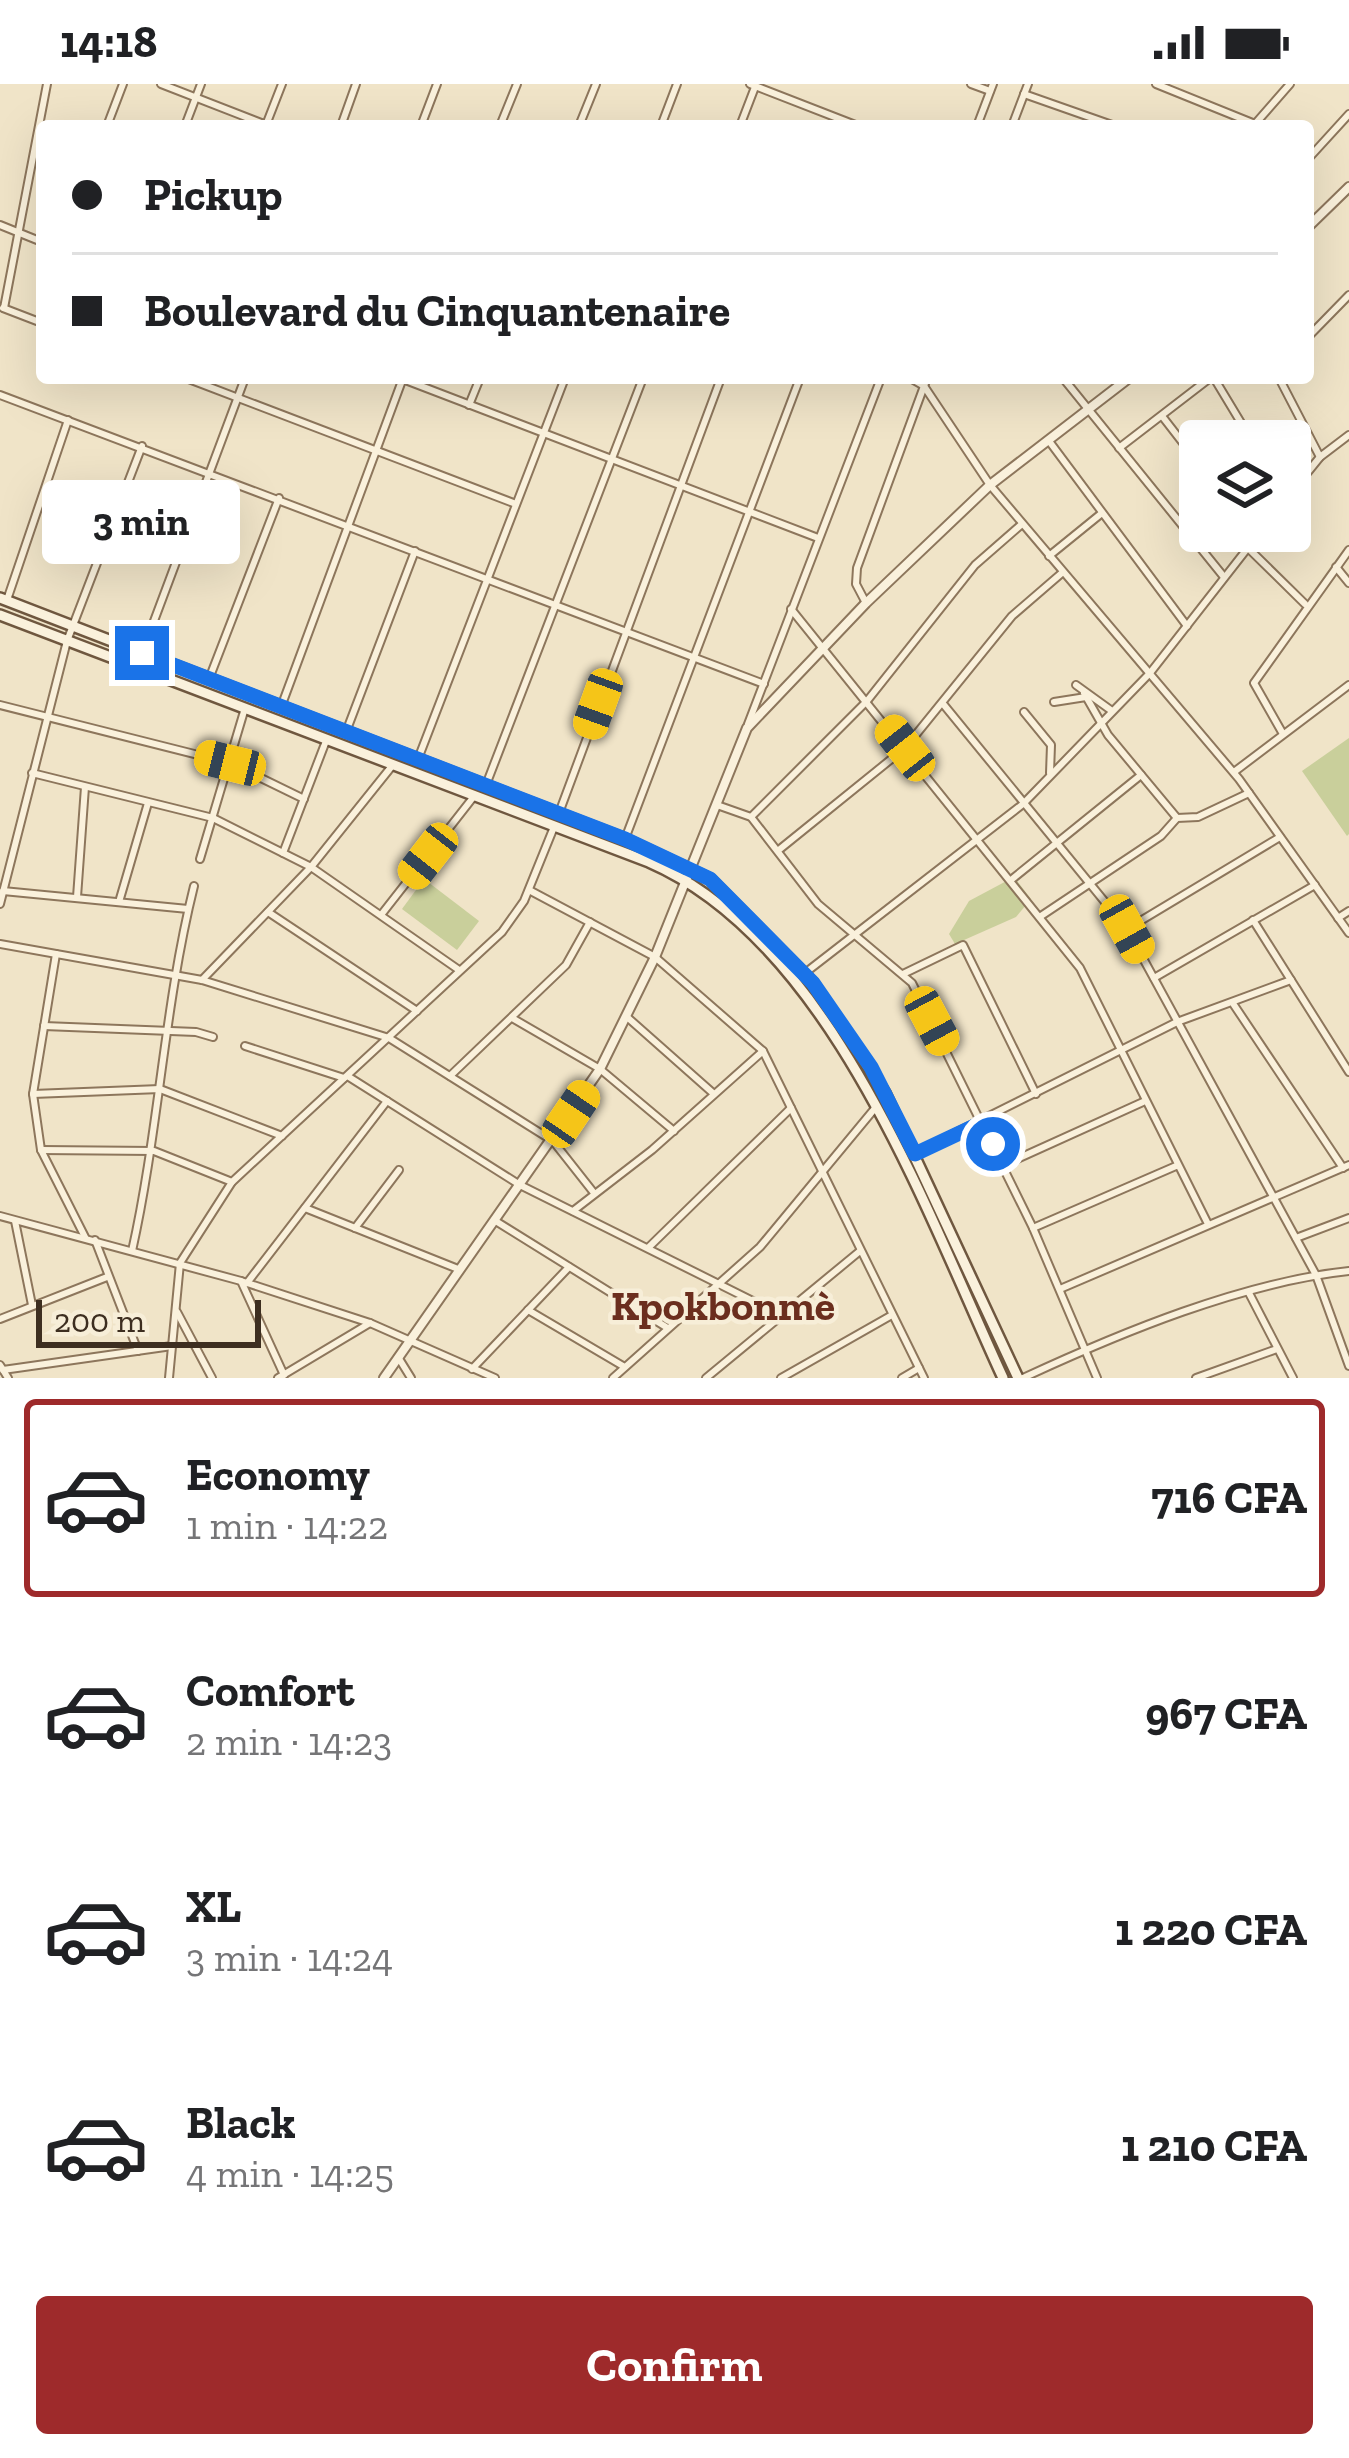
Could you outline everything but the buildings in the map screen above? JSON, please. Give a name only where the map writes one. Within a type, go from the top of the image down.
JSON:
[{"type":"main road","points":[[3,599],[486,785],[556,820],[687,874],[793,981],[876,1107],[1003,1378]]},
{"type":"main road","points":[[0,615],[392,766],[625,839],[730,896],[806,973],[871,1067],[1021,1378]]},
{"type":"street","points":[[39,120],[47,84]]},
{"type":"street","points":[[108,120],[123,84]]},
{"type":"street","points":[[161,84],[252,120]]},
{"type":"street","points":[[186,120],[201,84]]},
{"type":"street","points":[[269,120],[282,84]]},
{"type":"street","points":[[342,120],[356,84]]},
{"type":"street","points":[[423,120],[437,84]]},
{"type":"street","points":[[502,120],[517,84]]},
{"type":"street","points":[[581,120],[596,84]]},
{"type":"street","points":[[663,120],[677,84]]},
{"type":"street","points":[[971,84],[992,88],[979,120]]},
{"type":"street","points":[[1014,120],[1028,84]]},
{"type":"street","points":[[1156,84],[1242,120]]},
{"type":"street","points":[[1258,120],[1290,84]]},
{"type":"street","points":[[742,120],[754,85],[843,120]]},
{"type":"street","points":[[1024,94],[1098,120]]},
{"type":"street","points":[[823,120],[826,113]]},
{"type":"street","points":[[1314,152],[1349,114]]},
{"type":"street","points":[[36,137],[2,307],[36,321]]},
{"type":"street","points":[[1314,220],[1349,187]]},
{"type":"street","points":[[1340,196],[1349,204]]},
{"type":"street","points":[[0,225],[36,240]]},
{"type":"street","points":[[1314,331],[1349,295]]},
{"type":"street","points":[[201,384],[516,504]]},
{"type":"street","points":[[142,653],[243,384]]},
{"type":"street","points":[[281,707],[400,384]]},
{"type":"street","points":[[417,384],[818,538]]},
{"type":"street","points":[[470,405],[478,384]]},
{"type":"street","points":[[418,759],[563,384]]},
{"type":"street","points":[[486,785],[641,384]]},
{"type":"street","points":[[169,1378],[180,1263],[232,1183],[514,919],[530,890],[719,384]]},
{"type":"street","points":[[625,839],[798,384]]},
{"type":"street","points":[[384,1378],[553,1141],[627,1017],[717,805],[878,384]]},
{"type":"street","points":[[866,603],[857,568],[926,384]]},
{"type":"street","points":[[930,384],[990,485],[1234,772],[1349,933]]},
{"type":"street","points":[[1068,384],[1225,578]]},
{"type":"street","points":[[747,728],[866,603],[990,485],[1121,384]]},
{"type":"street","points":[[1119,448],[1204,384]]},
{"type":"street","points":[[1216,384],[1239,420]]},
{"type":"street","points":[[1283,384],[1320,457]]},
{"type":"street","points":[[0,394],[764,684]]},
{"type":"street","points":[[1162,416],[1179,438]]},
{"type":"street","points":[[3,599],[68,419]]},
{"type":"street","points":[[1311,468],[1349,435]]},
{"type":"street","points":[[1049,441],[1187,626]]},
{"type":"street","points":[[0,904],[67,641],[142,446]]},
{"type":"street","points":[[209,679],[279,497]]},
{"type":"street","points":[[1049,556],[1102,513]]},
{"type":"street","points":[[752,817],[867,700],[975,565],[1022,524]]},
{"type":"street","points":[[1283,734],[1254,683],[1305,604],[1349,550]]},
{"type":"street","points":[[346,732],[415,551]]},
{"type":"street","points":[[806,973],[1024,804],[1150,673],[1245,552]]},
{"type":"street","points":[[1252,552],[1305,604]]},
{"type":"street","points":[[1336,567],[1349,583]]},
{"type":"street","points":[[780,849],[905,748],[1012,616],[1064,572]]},
{"type":"street","points":[[791,609],[1079,968],[1208,1224]]},
{"type":"street","points":[[1076,685],[1100,723],[1177,818]]},
{"type":"street","points":[[1234,772],[1349,685]]},
{"type":"street","points":[[1054,702],[1084,695],[1112,711]]},
{"type":"street","points":[[0,705],[230,763],[304,799]]},
{"type":"street","points":[[944,705],[1127,929],[1316,1275],[1349,1366]]},
{"type":"street","points":[[200,859],[244,708]]},
{"type":"street","points":[[1024,712],[1051,746],[1049,777]]},
{"type":"street","points":[[283,853],[326,741]]},
{"type":"street","points":[[202,980],[311,867],[392,766]]},
{"type":"street","points":[[32,773],[213,818],[311,867],[459,970]]},
{"type":"street","points":[[1011,880],[1142,775]]},
{"type":"street","points":[[77,898],[85,787]]},
{"type":"street","points":[[1040,916],[1161,836],[1177,818],[1198,818],[1249,793]]},
{"type":"street","points":[[381,916],[476,796]]},
{"type":"street","points":[[119,902],[148,803]]},
{"type":"street","points":[[717,805],[752,817],[808,893],[903,974],[983,1122],[1097,1378]]},
{"type":"street","points":[[1127,929],[1280,837]]},
{"type":"street","points":[[1154,978],[1315,885]]},
{"type":"street","points":[[132,1251],[154,1151],[174,976],[194,886]]},
{"type":"street","points":[[530,890],[655,957],[763,1051],[923,1378]]},
{"type":"street","points":[[3,891],[188,909]]},
{"type":"street","points":[[1338,918],[1349,911]]},
{"type":"street","points":[[268,912],[417,1011]]},
{"type":"street","points":[[1253,920],[1349,1072]]},
{"type":"street","points":[[450,1076],[566,964],[590,922]]},
{"type":"street","points":[[0,944],[202,980],[389,1038],[553,1141],[594,1193]]},
{"type":"street","points":[[903,974],[963,945],[1036,1094]]},
{"type":"street","points":[[56,954],[33,1094],[41,1150],[85,1237]]},
{"type":"street","points":[[915,1154],[1177,1022],[1234,1005],[1291,980]]},
{"type":"street","points":[[1060,1289],[1346,1167],[1234,1005]]},
{"type":"street","points":[[627,1017],[715,1094]]},
{"type":"street","points":[[512,1018],[600,1069],[674,1131]]},
{"type":"street","points":[[44,1026],[166,1030],[213,1037]]},
{"type":"street","points":[[245,1046],[347,1078],[520,1185],[779,1314]]},
{"type":"street","points":[[572,1211],[674,1131],[763,1051]]},
{"type":"street","points":[[33,1094],[160,1089],[282,1136]]},
{"type":"street","points":[[244,1282],[387,1101]]},
{"type":"street","points":[[1003,1166],[1143,1102]]},
{"type":"street","points":[[613,1378],[760,1247],[876,1107]]},
{"type":"street","points":[[648,1248],[790,1108]]},
{"type":"street","points":[[41,1150],[154,1151],[232,1183]]},
{"type":"street","points":[[1033,1228],[1176,1166]]},
{"type":"street","points":[[355,1228],[399,1170]]},
{"type":"street","points":[[305,1208],[458,1269]]},
{"type":"street","points":[[0,1216],[180,1263],[370,1323],[494,1378]]},
{"type":"street","points":[[1296,1238],[1349,1218]]},
{"type":"street","points":[[494,1220],[666,1327]]},
{"type":"street","points":[[15,1221],[32,1306]]},
{"type":"street","points":[[95,1240],[138,1351]]},
{"type":"street","points":[[706,1378],[860,1251]]},
{"type":"street","points":[[479,1373],[569,1267]]},
{"type":"street","points":[[1021,1378],[1084,1349],[1249,1293],[1349,1271]]},
{"type":"street","points":[[0,1319],[107,1277]]},
{"type":"street","points":[[244,1282],[281,1376],[370,1323]]},
{"type":"street","points":[[1249,1293],[1293,1378]]},
{"type":"street","points":[[175,1308],[212,1378]]},
{"type":"street","points":[[528,1310],[624,1367]]},
{"type":"street","points":[[781,1378],[892,1315]]},
{"type":"street","points":[[4,1371],[173,1346]]},
{"type":"street","points":[[1196,1378],[1215,1375],[1279,1348]]},
{"type":"street","points":[[398,1357],[411,1378]]},
{"type":"street","points":[[902,1378],[919,1368]]},
{"type":"green space","points":[[1349,738],[1349,834],[1347,836],[1302,771]]},
{"type":"green space","points":[[1014,877],[1031,899],[1016,917],[955,944],[949,934],[969,901]]},
{"type":"green space","points":[[424,879],[479,921],[457,950],[402,909]]},
{"type":"district","name":"Kpokbonmè","points":[[723,1305]]},
{"type":"route","points":[[142,653],[625,839],[710,879],[806,973],[871,1067],[915,1154],[983,1122],[993,1144]]}]
